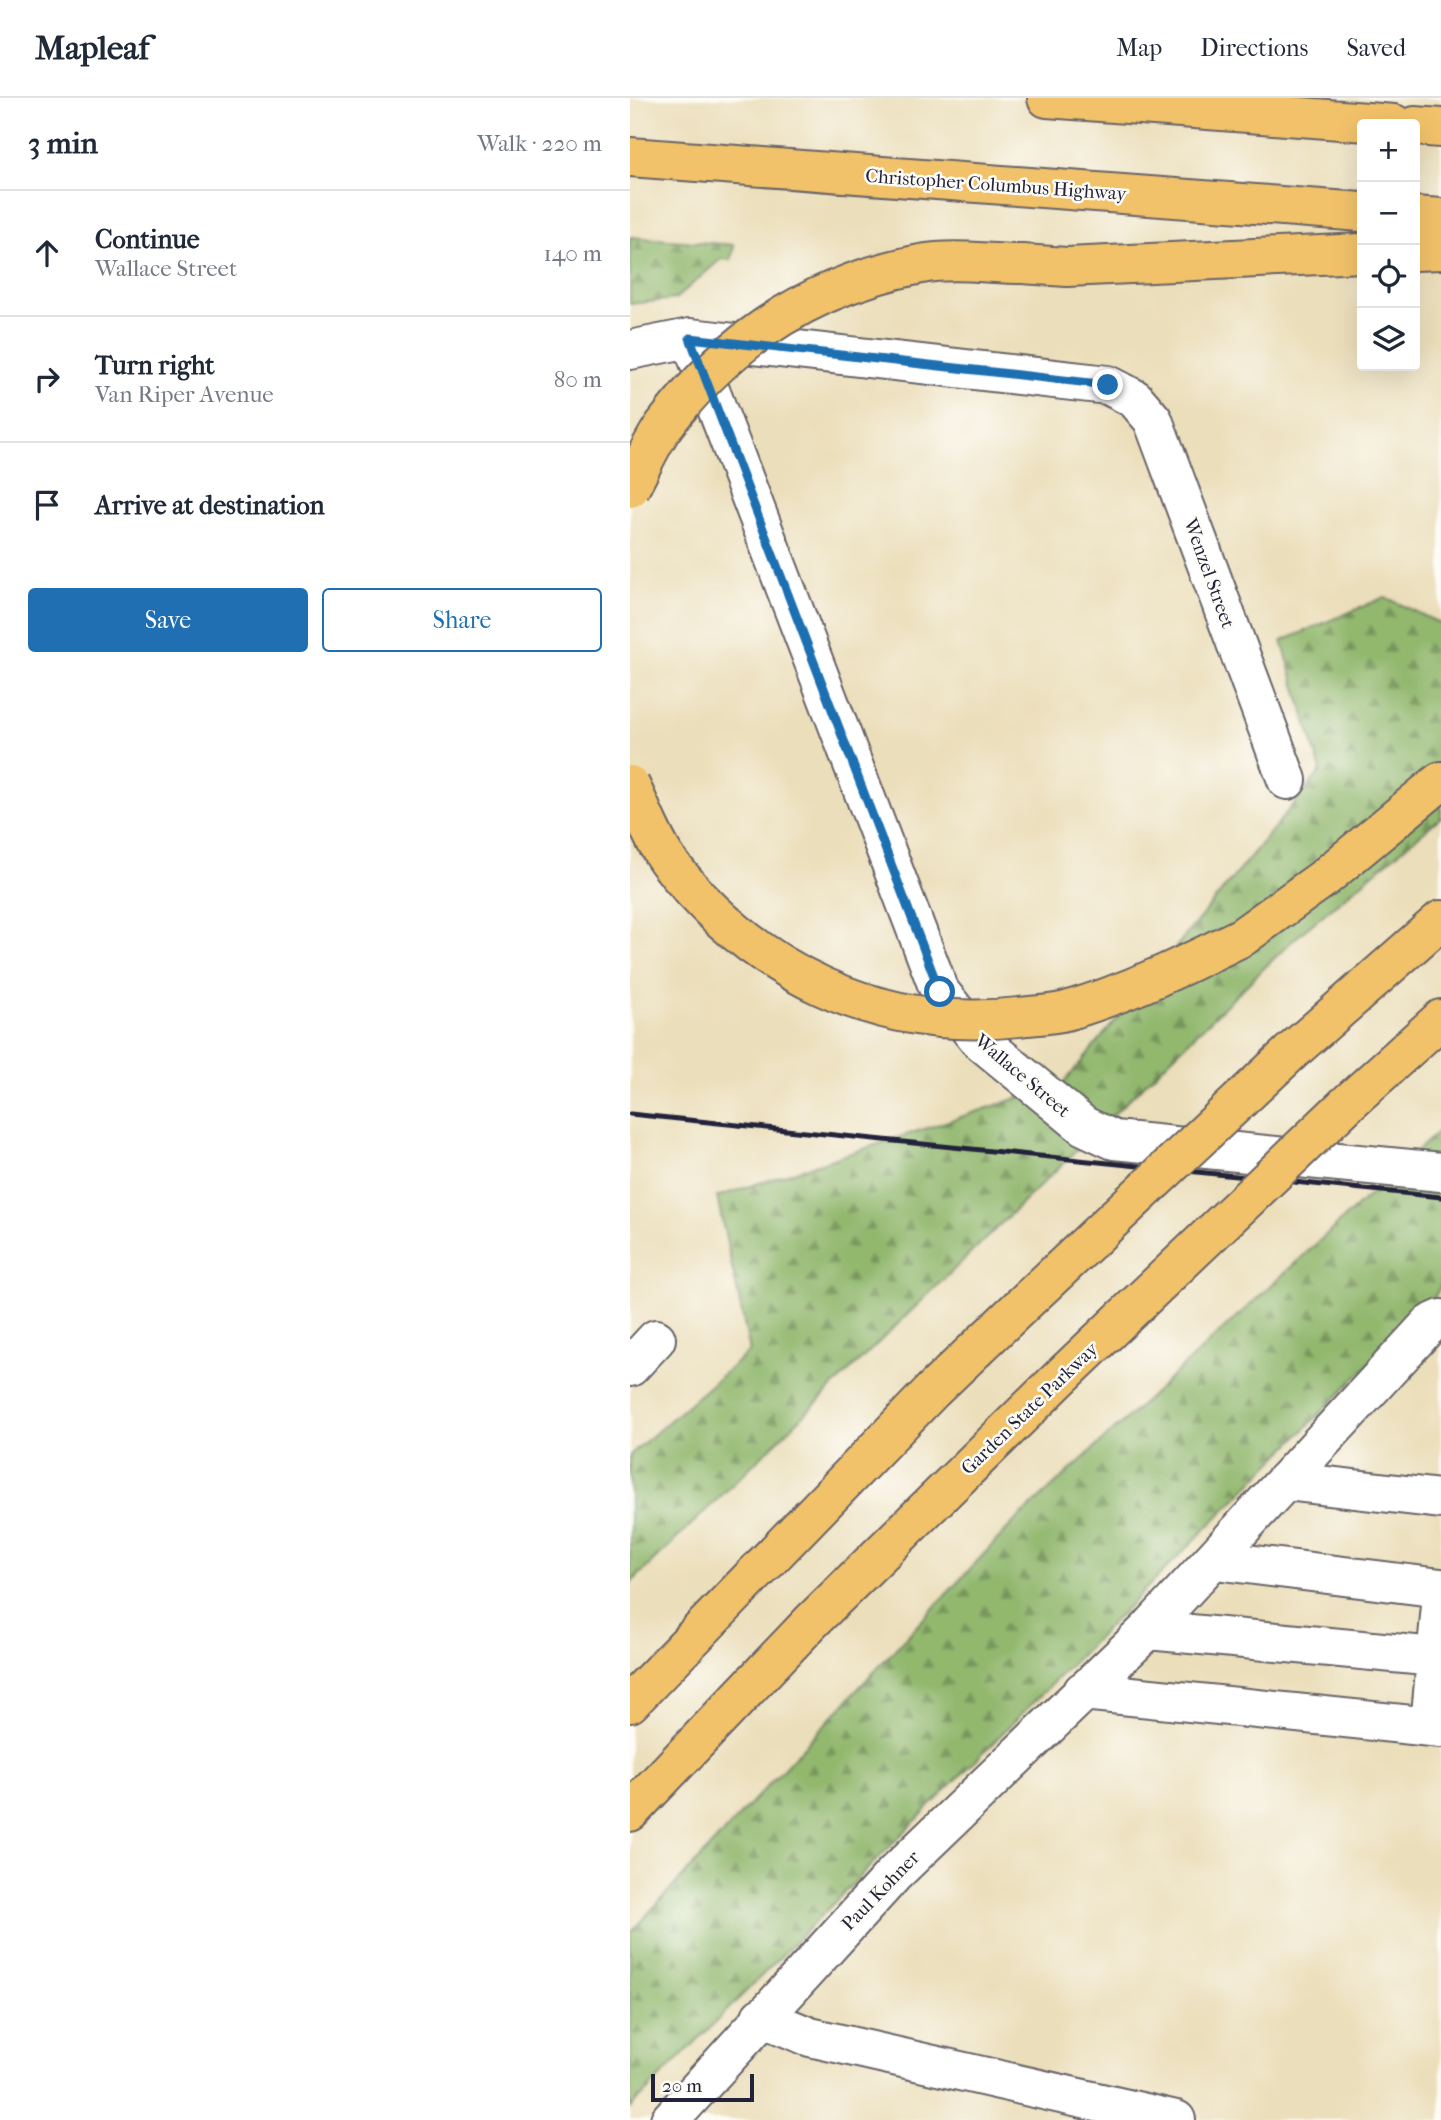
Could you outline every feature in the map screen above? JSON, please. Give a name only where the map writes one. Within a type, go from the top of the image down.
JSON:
[{"type":"highway","points":[[1047,98],[1357,121]]},
{"type":"highway","points":[[1420,126],[1441,128]]},
{"type":"highway","name":"Christopher Columbus Highway","points":[[630,157],[1357,212]]},
{"type":"highway","points":[[1420,216],[1441,218]]},
{"type":"highway","points":[[1420,251],[1441,250]]},
{"type":"highway","points":[[630,488],[662,429],[706,376],[775,319],[843,283],[924,263],[1067,267],[1357,253]]},
{"type":"highway","points":[[630,785],[667,859],[728,928],[807,981],[881,1010],[973,1022],[1064,1012],[1159,978],[1242,937],[1324,878],[1441,781]]},
{"type":"highway","points":[[630,1703],[924,1400],[1019,1308],[1290,1053],[1441,920]]},
{"type":"highway","name":"Garden State Parkway","points":[[630,1812],[812,1621],[1065,1373],[1347,1104],[1441,1019]]},
{"type":"street","points":[[630,350],[690,338]]},
{"type":"street","name":"Wenzel Street","points":[[690,338],[1108,385],[1135,399],[1153,420],[1287,780]]},
{"type":"street","name":"Wallace Street","points":[[690,338],[940,992],[978,1039],[1084,1126],[1114,1140],[1441,1172]]},
{"type":"street","name":"Paul Kohner","points":[[670,2120],[894,1874],[1148,1630],[1430,1324],[1441,1319]]},
{"type":"street","points":[[630,1367],[656,1339]]},
{"type":"street","points":[[1285,1481],[1441,1499]]},
{"type":"street","points":[[1215,1560],[1441,1588]]},
{"type":"street","points":[[1093,1682],[1243,1707],[1435,1727],[1436,1657],[1441,1605]]},
{"type":"street","points":[[1148,1630],[1436,1657]]},
{"type":"street","points":[[761,2017],[810,2037],[1176,2120]]},
{"type":"green space","points":[[630,237],[734,245],[731,260],[721,259],[675,299],[630,304]]},
{"type":"green space","points":[[1385,597],[1441,624],[1441,817],[1293,940],[630,1584],[630,1455],[750,1351],[717,1197],[1064,1083],[1321,771],[1282,641]]},
{"type":"green space","points":[[1441,1129],[1441,1285],[1433,1300],[630,2108],[630,1933],[1012,1524]]},
{"type":"railway","points":[[630,1114],[1441,1197]]},
{"type":"route","points":[[940,992],[690,338],[1108,385]]}]
